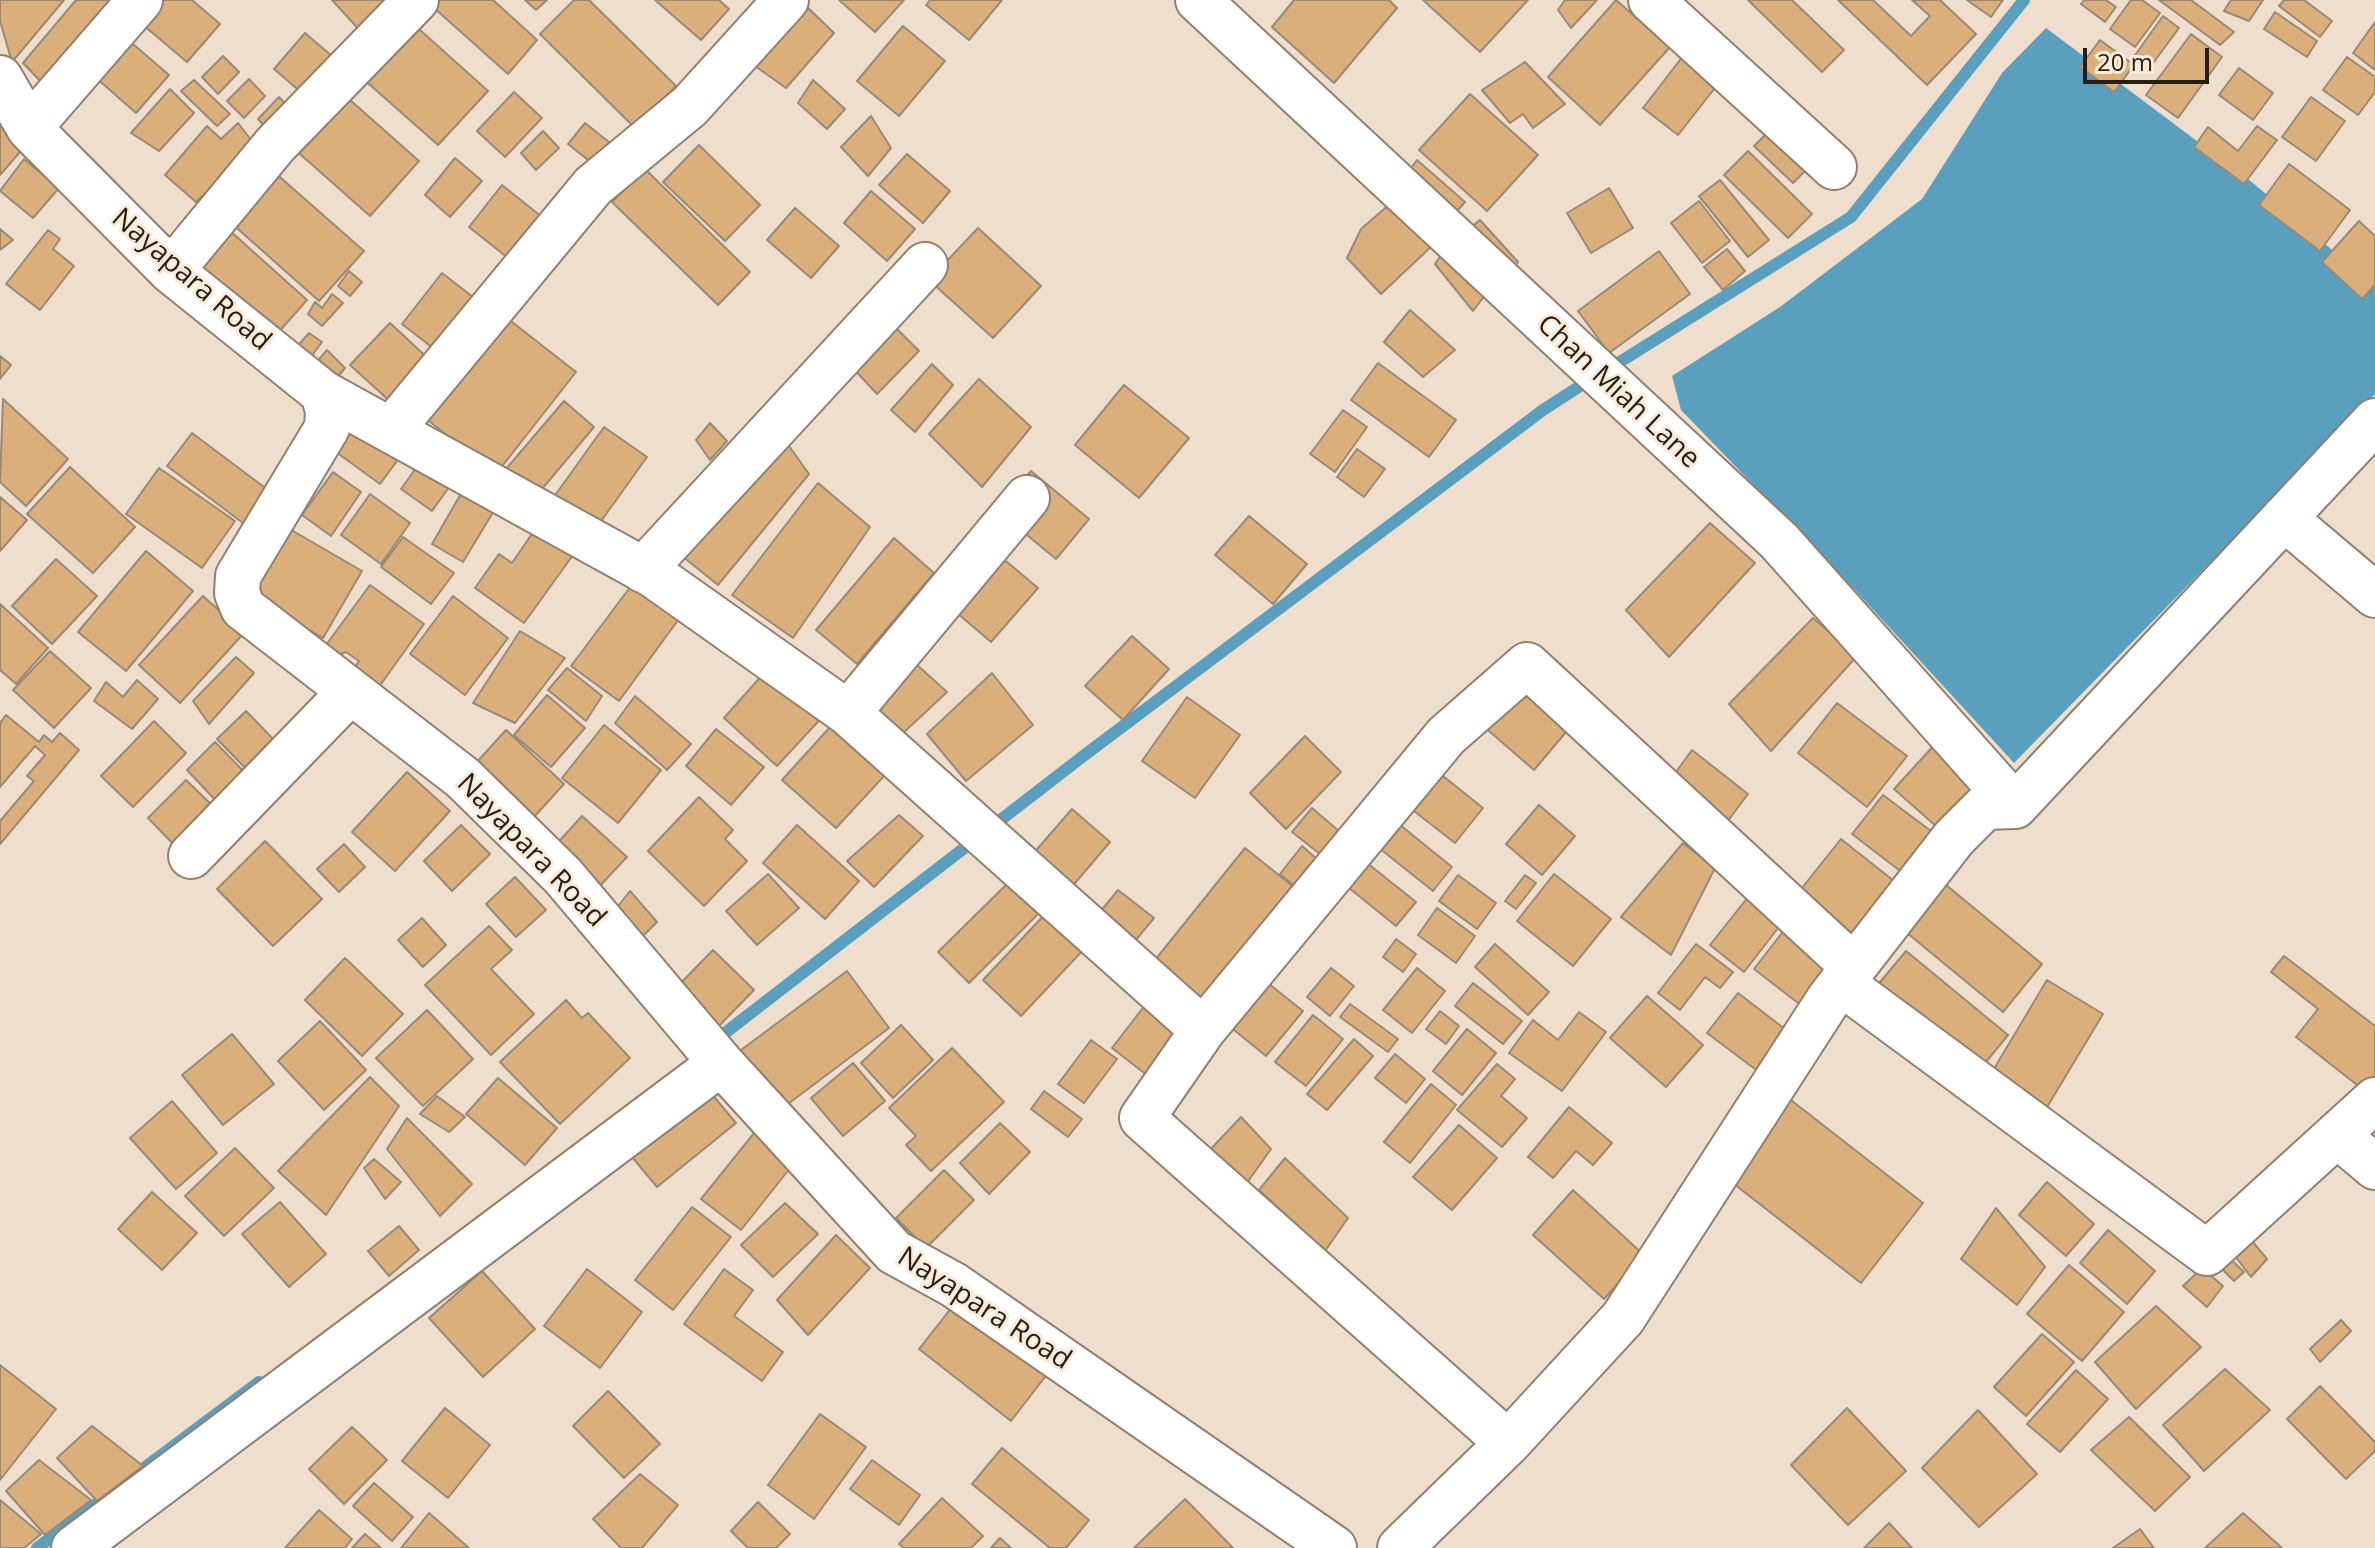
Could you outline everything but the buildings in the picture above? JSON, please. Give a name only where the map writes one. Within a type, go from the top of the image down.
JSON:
[{"type":"street","points":[[29,128],[140,0]]},
{"type":"street","points":[[171,271],[275,145],[416,0]]},
{"type":"street","points":[[392,429],[593,186],[690,106],[786,0]]},
{"type":"street","name":"Chan Miah Lane","points":[[1198,0],[1779,541],[2015,806]]},
{"type":"street","points":[[1651,0],[1834,167]]},
{"type":"street","name":"Nayapara Road","points":[[0,78],[29,128],[171,271],[323,393],[328,411],[327,428],[238,576],[237,593],[243,608],[349,693],[463,778],[563,876],[721,1063],[894,1252],[954,1285],[1317,1544]]},
{"type":"street","points":[[643,570],[925,265]]},
{"type":"street","points":[[323,393],[643,570],[848,713],[1203,1030]]},
{"type":"street","points":[[1400,1548],[1508,1443],[1623,1318],[1848,975],[1954,838],[1985,807],[2015,806],[2375,421]]},
{"type":"street","points":[[848,713],[1027,498]]},
{"type":"street","points":[[2284,518],[2375,595]]},
{"type":"street","points":[[1508,1443],[1142,1118],[1203,1030],[1446,736],[1527,665],[1848,975],[2207,1253],[2375,1100]]},
{"type":"street","points":[[191,856],[349,693]]},
{"type":"street","points":[[74,1548],[721,1063]]},
{"type":"street","points":[[2337,1135],[2375,1167]]},
{"type":"water","points":[[2046,28],[2253,183],[2375,286],[2375,394],[2014,763],[1855,590],[1681,410],[1672,376],[1780,307],[1922,199],[2002,73]]},
{"type":"waterway","points":[[1607,370],[1851,217],[2024,0]]},
{"type":"waterway","points":[[712,1043],[1082,757],[1543,410],[1591,379]]},
{"type":"waterway","points":[[37,1548],[259,1382]]}]
